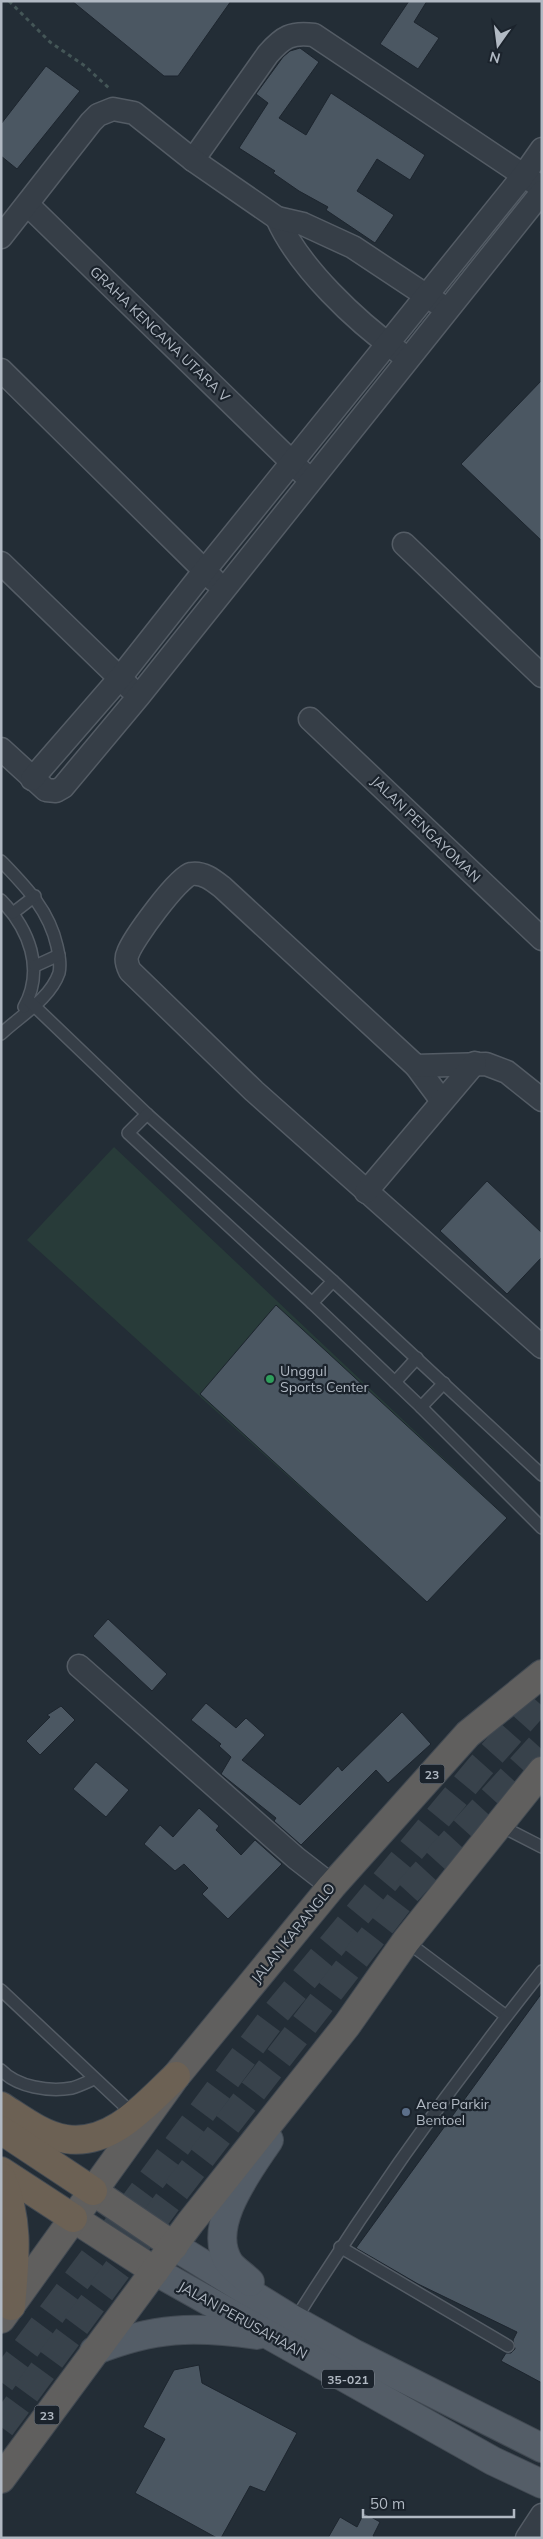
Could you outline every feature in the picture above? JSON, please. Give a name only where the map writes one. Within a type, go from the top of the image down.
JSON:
[{"type":"highway","name":"JALAN KARANGLO","points":[[6,2313],[176,2076],[332,1886],[468,1734],[542,1674]]},
{"type":"highway","points":[[1,2130],[174,2246],[347,2025],[406,1941],[542,1771]]},
{"type":"highway","points":[[1,2106],[32,2125],[64,2139],[84,2140],[100,2136],[134,2115],[176,2076]]},
{"type":"highway","points":[[1,2171],[155,2271]]},
{"type":"highway","points":[[1,2177],[10,2198],[15,2228],[16,2250],[6,2313]]},
{"type":"highway","name":"23","points":[[1,2479],[94,2351],[174,2246]]},
{"type":"main road","name":"35-021","points":[[285,2324],[230,2263],[223,2240],[226,2220],[233,2194],[347,2025]]},
{"type":"main road","name":"JALAN PERUSAHAAN","points":[[174,2246],[285,2324],[493,2461],[542,2484]]},
{"type":"main road","name":"JALAN PERUSAHAAN","points":[[155,2271],[355,2354],[542,2448]]},
{"type":"main road","name":"35-021","points":[[94,2351],[125,2338],[149,2332],[285,2324]]},
{"type":"street","points":[[1,749],[32,779],[50,792],[56,792],[63,787],[139,696],[542,190],[314,35],[298,33],[280,40],[268,54],[193,160]]},
{"type":"street","points":[[1,237],[28,205],[90,122],[105,111],[119,109],[134,113],[149,123],[193,160],[277,218],[297,254],[318,280],[407,359]]},
{"type":"street","points":[[32,779],[119,679],[204,570],[524,176],[542,149]]},
{"type":"street","name":"GRAHA KENCANA UTARA V","points":[[28,205],[310,480]]},
{"type":"street","points":[[277,218],[291,220],[323,232],[353,247],[428,295],[446,309]]},
{"type":"street","points":[[1,370],[224,590]]},
{"type":"street","points":[[404,544],[542,676]]},
{"type":"street","points":[[1,563],[119,679],[139,696]]},
{"type":"street","name":"JALAN PENGAYOMAN","points":[[310,719],[542,939]]},
{"type":"street","points":[[442,1101],[416,1066],[222,887],[202,875],[194,874],[182,877],[140,933],[127,954],[127,964],[135,978],[254,1090],[330,1156],[366,1192],[542,1347]]},
{"type":"street","points":[[366,1192],[475,1064]]},
{"type":"street","points":[[416,1066],[486,1064],[507,1072],[542,1100]]},
{"type":"street","points":[[79,1666],[296,1858],[332,1886]]},
{"type":"street","points":[[527,2538],[542,2516]]},
{"type":"lane","points":[[1,862],[34,896],[52,926],[59,955],[59,972],[31,1003],[9,1023],[1,1034]]},
{"type":"lane","points":[[13,913],[34,896]]},
{"type":"lane","points":[[1,900],[13,913],[27,936],[35,966],[31,1003]]},
{"type":"lane","points":[[35,966],[59,955]]},
{"type":"lane","points":[[31,1003],[147,1114],[333,1281],[542,1475]]},
{"type":"lane","points":[[147,1114],[128,1133],[395,1382],[542,1528]]},
{"type":"lane","points":[[312,1303],[333,1281]]},
{"type":"lane","points":[[395,1382],[417,1358]]},
{"type":"lane","points":[[421,1407],[444,1383]]},
{"type":"lane","points":[[498,1824],[542,1847]]},
{"type":"lane","points":[[406,1941],[506,2016]]},
{"type":"lane","points":[[285,2324],[506,2016],[542,1972]]},
{"type":"lane","points":[[1,1990],[134,2115]]},
{"type":"lane","points":[[1,2070],[6,2075],[30,2086],[55,2089],[73,2088],[94,2079]]},
{"type":"lane","points":[[340,2247],[508,2346]]},
{"type":"path","points":[[9,1],[50,42],[102,80],[111,89],[119,109]]},
{"type":"green space","name":"Unggul Sports Center","points":[[114,1147],[507,1518],[427,1602],[27,1240]]},
{"type":"building","points":[[72,1],[231,1],[178,76],[164,76]]},
{"type":"building","points":[[409,1],[427,1],[414,22],[439,38],[418,69],[380,44]]},
{"type":"building","points":[[300,48],[319,62],[279,118],[306,135],[331,93],[425,155],[410,180],[377,159],[357,191],[394,215],[375,243],[326,210],[328,207],[299,191],[273,173],[275,171],[239,148],[268,103],[256,94],[283,57],[290,51]]},
{"type":"building","points":[[46,66],[80,91],[17,169],[1,156],[1,124]]},
{"type":"building","points":[[542,380],[542,541],[461,464]]},
{"type":"building","points":[[487,1181],[542,1233],[542,1257],[507,1294],[440,1231]]},
{"type":"building","points":[[276,1305],[507,1518],[427,1602],[200,1394]]},
{"type":"building","points":[[108,1619],[167,1674],[152,1691],[93,1636]]},
{"type":"building","points":[[206,1703],[236,1728],[246,1718],[265,1735],[242,1760],[300,1805],[338,1766],[342,1771],[402,1712],[431,1744],[388,1783],[376,1770],[301,1845],[274,1821],[276,1818],[221,1774],[231,1757],[219,1746],[221,1744],[191,1720]]},
{"type":"building","points":[[61,1706],[75,1720],[40,1755],[26,1741],[50,1717],[47,1715]]},
{"type":"building","points":[[96,1762],[129,1790],[106,1817],[73,1789]]},
{"type":"building","points":[[199,1808],[219,1826],[216,1830],[241,1855],[255,1840],[282,1864],[228,1919],[202,1894],[208,1888],[184,1864],[175,1871],[144,1844],[160,1825],[173,1837]]},
{"type":"building","points":[[542,1993],[542,2383],[501,2361],[506,2353],[511,2353],[515,2349],[513,2340],[517,2332],[418,2284],[356,2248]]},
{"type":"building","points":[[199,2365],[202,2383],[297,2433],[265,2492],[250,2486],[221,2538],[217,2538],[135,2493],[165,2439],[143,2427],[174,2370]]},
{"type":"building","points":[[364,2513],[380,2522],[373,2536],[376,2538],[328,2538],[340,2517],[357,2527]]},
{"type":"tunnel","points":[[1,2382],[276,2013],[480,1767],[538,1702]]},
{"type":"tunnel","points":[[1,2427],[171,2197],[406,1893],[542,1744]]},
{"type":"place","name":"Unggul Sports Center","points":[[270,1379]]},
{"type":"place","name":"Area Parkir Bentoel","points":[[406,2112]]}]
